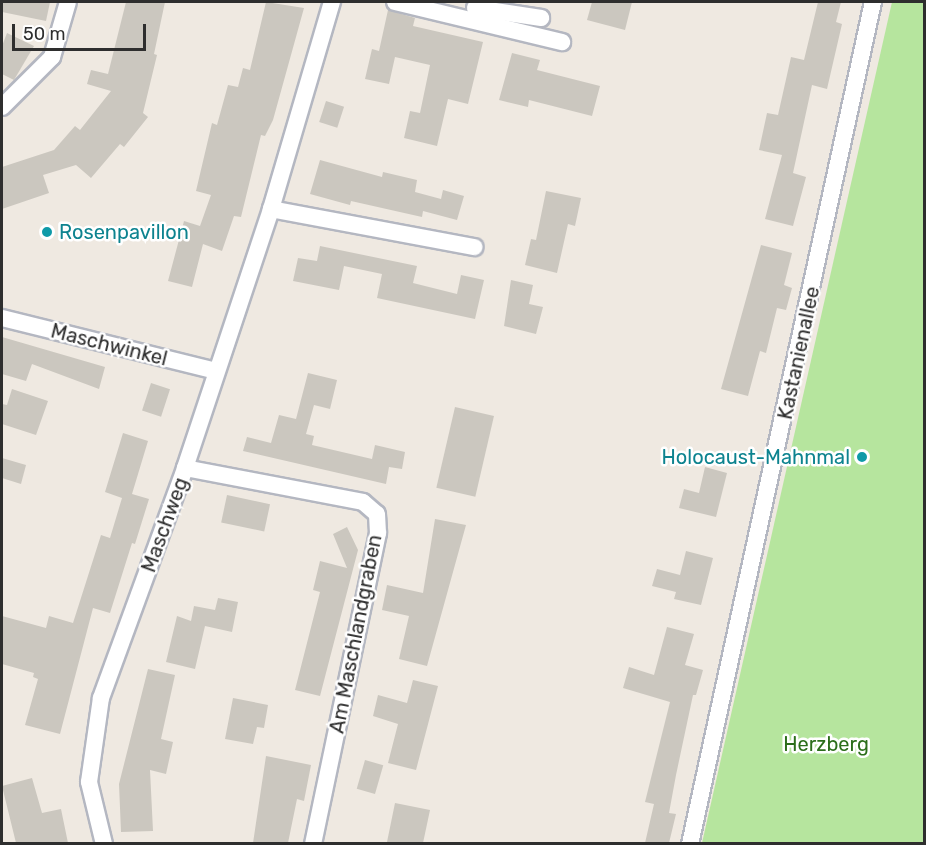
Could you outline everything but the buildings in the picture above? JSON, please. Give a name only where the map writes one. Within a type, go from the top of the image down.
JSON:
[{"type":"street","points":[[2,107],[52,57],[68,2]]},
{"type":"street","name":"Maschweg","points":[[104,843],[89,782],[101,698],[185,468],[271,209],[332,2]]},
{"type":"street","points":[[395,2],[562,42]]},
{"type":"street","points":[[451,2],[541,18]]},
{"type":"street","name":"Kastanienallee","points":[[690,843],[873,2]]},
{"type":"street","points":[[271,209],[474,248]]},
{"type":"street","name":"Maschwinkel","points":[[2,318],[216,371]]},
{"type":"street","name":"Am Maschlandgraben","points":[[185,468],[363,502],[376,514],[378,533],[313,843]]},
{"type":"green space","name":"Herzberg","points":[[892,2],[924,2],[924,843],[702,843]]},
{"type":"place","name":"Rosenpavillon","points":[[47,232]]},
{"type":"place","name":"Holocaust-Mahnmal","points":[[862,457]]}]
